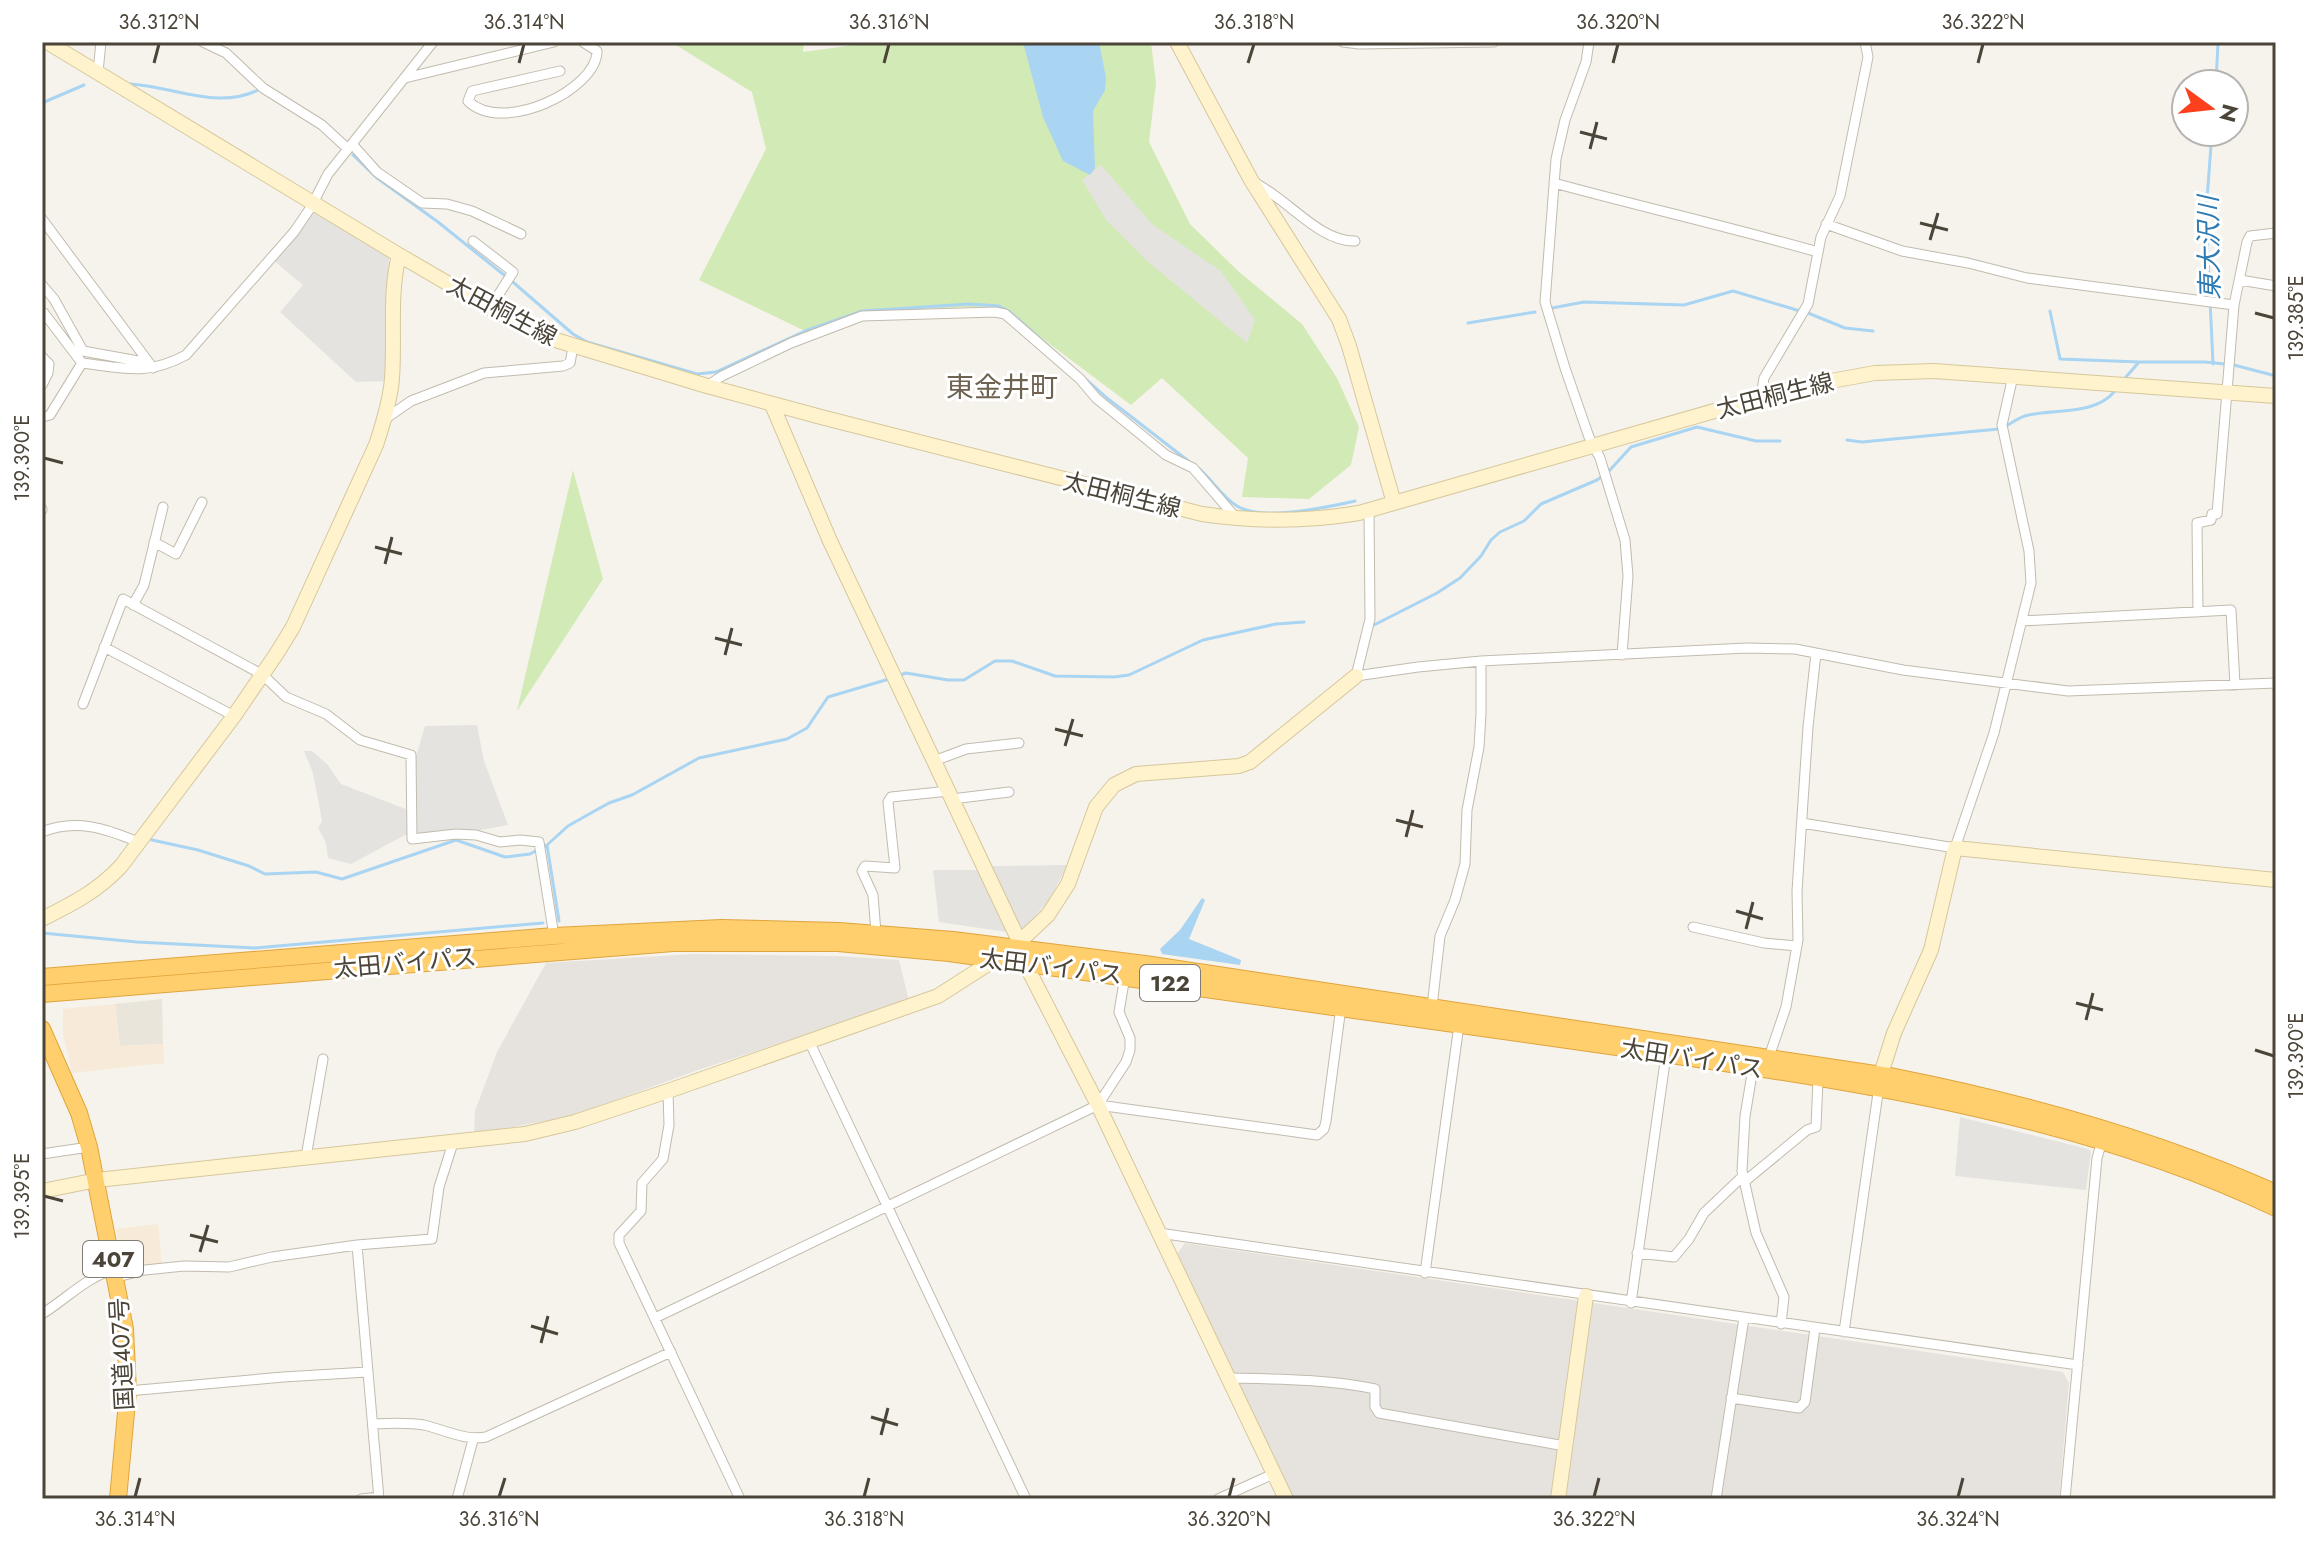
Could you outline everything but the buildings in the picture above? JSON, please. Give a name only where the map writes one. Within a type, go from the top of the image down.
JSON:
[{"type":"highway","name":"太田バイパス","points":[[42,977],[554,936],[721,928],[876,933],[1432,1007],[1769,1057],[1880,1082],[2102,1141],[2179,1166],[2274,1205]]},
{"type":"highway","name":"太田バイパス","points":[[42,994],[673,943],[838,943],[995,960],[1020,951],[1125,976],[1818,1079],[1880,1082],[1993,1096],[2186,1154],[2274,1205]]},
{"type":"highway","name":"国道407号","points":[[42,1029],[47,1051],[79,1113],[97,1180],[116,1273],[125,1329],[128,1391],[118,1499]]},
{"type":"street","name":"太田桐生線","points":[[47,42],[399,255],[549,338],[707,386],[1202,514],[1295,521],[1369,510],[1761,397],[1875,373],[1934,371],[2276,396]]},
{"type":"street","points":[[98,72],[101,42]]},
{"type":"street","points":[[203,42],[226,53],[263,88],[322,125],[377,172],[422,203],[447,204],[472,211],[521,234]]},
{"type":"street","points":[[42,285],[54,299],[83,351],[165,367],[186,355],[294,232],[328,174],[433,42]]},
{"type":"street","points":[[405,78],[554,42]]},
{"type":"street","points":[[560,71],[472,91],[468,101],[477,110],[506,115],[539,107],[555,99],[585,76],[597,59],[597,51],[583,42]]},
{"type":"street","points":[[1177,42],[1251,180],[1339,319],[1394,503]]},
{"type":"street","points":[[1343,42],[1494,42]]},
{"type":"street","points":[[1589,42],[1584,71],[1565,120],[1556,159],[1545,298],[1546,311],[1625,540],[1628,576],[1622,655]]},
{"type":"street","points":[[1761,397],[1764,378],[1788,334],[1805,311],[1826,224],[1840,196],[1868,57],[1865,42]]},
{"type":"street","points":[[1251,180],[1269,189],[1332,238],[1355,241]]},
{"type":"street","points":[[1554,183],[1818,252]]},
{"type":"street","points":[[42,219],[151,366]]},
{"type":"street","points":[[1826,224],[1904,251],[2027,278],[2234,305]]},
{"type":"street","points":[[2198,612],[2197,523],[2211,520],[2212,514],[2217,514],[2234,305],[2248,238],[2276,233]]},
{"type":"street","points":[[473,241],[513,272],[490,308]]},
{"type":"street","points":[[42,919],[85,898],[104,884],[234,716],[293,627],[385,419],[392,380],[394,273],[399,255]]},
{"type":"street","points":[[2240,280],[2276,286]]},
{"type":"street","points":[[42,315],[44,313],[82,363],[144,370],[151,366]]},
{"type":"street","points":[[707,386],[791,343],[862,316],[1005,314],[1166,455],[1193,468],[1237,519]]},
{"type":"street","points":[[385,419],[411,401],[484,373],[563,366],[570,363],[573,347]]},
{"type":"street","points":[[42,357],[49,364],[42,385]]},
{"type":"street","points":[[42,417],[50,415],[82,363]]},
{"type":"street","points":[[1844,1332],[1880,1082],[1894,1033],[1931,950],[1955,848],[1994,733],[2032,572],[2003,429],[2013,376]]},
{"type":"street","points":[[773,407],[830,541],[951,795],[1020,951],[1098,1105],[1286,1499]]},
{"type":"street","points":[[154,542],[176,554],[202,502]]},
{"type":"street","points":[[133,605],[144,585],[163,507]]},
{"type":"street","points":[[1356,676],[1370,619],[1369,510]]},
{"type":"street","points":[[83,704],[123,599],[263,675],[286,697],[326,714],[360,740],[411,755],[412,839],[456,834],[476,835],[500,842],[539,842],[554,936]]},
{"type":"street","points":[[2022,621],[2231,610],[2235,685]]},
{"type":"street","points":[[104,647],[234,716]]},
{"type":"street","points":[[1020,951],[1059,900],[1078,860],[1096,807],[1114,785],[1136,774],[1239,766],[1250,762],[1356,676],[1481,661],[1747,648],[1816,653],[1903,670],[2068,691],[2276,683]]},
{"type":"street","points":[[1769,1057],[1786,1007],[1797,946],[1797,891],[1816,653]]},
{"type":"street","points":[[1432,1007],[1440,936],[1465,864],[1467,810],[1479,747],[1481,661]]},
{"type":"street","points":[[934,761],[966,749],[1019,743]]},
{"type":"street","points":[[876,933],[873,895],[862,871],[865,866],[895,868],[888,802],[891,797],[1009,792]]},
{"type":"street","points":[[1802,823],[1955,848],[2276,880]]},
{"type":"street","points":[[42,832],[66,825],[98,827],[138,842]]},
{"type":"street","points":[[1693,927],[1764,943],[1797,946]]},
{"type":"street","points":[[42,1191],[97,1180],[525,1134],[575,1122],[938,996],[995,960]]},
{"type":"street","points":[[655,1318],[1098,1105],[1126,1062],[1130,1050],[1130,1038],[1119,1012],[1125,976]]},
{"type":"street","points":[[1098,1105],[1317,1135],[1324,1129],[1326,1121],[1341,1007]]},
{"type":"street","points":[[1425,1273],[1459,1025]]},
{"type":"street","points":[[809,1041],[1026,1499]]},
{"type":"street","points":[[1631,1303],[1666,1055]]},
{"type":"street","points":[[306,1157],[323,1059]]},
{"type":"street","points":[[1753,1068],[1745,1116],[1744,1179],[1756,1233],[1784,1297],[1781,1324]]},
{"type":"street","points":[[1637,1253],[1674,1257],[1704,1213],[1807,1130],[1816,1127],[1818,1079]]},
{"type":"street","points":[[668,1091],[669,1125],[663,1159],[642,1183],[641,1211],[618,1239],[740,1499]]},
{"type":"street","points":[[2065,1499],[2097,1158],[2102,1141]]},
{"type":"street","points":[[42,1314],[70,1296],[85,1281],[116,1273],[229,1267],[272,1257],[357,1245],[432,1239],[439,1187],[453,1143]]},
{"type":"street","points":[[42,1154],[89,1147]]},
{"type":"street","points":[[1159,1233],[2078,1365]]},
{"type":"street","points":[[357,1245],[379,1498],[361,1499]]},
{"type":"street","points":[[1558,1499],[1586,1296]]},
{"type":"street","points":[[1716,1499],[1744,1318]]},
{"type":"street","points":[[1731,1398],[1799,1408],[1805,1402],[1815,1328]]},
{"type":"street","points":[[373,1424],[403,1422],[473,1440],[486,1437],[671,1352]]},
{"type":"street","points":[[128,1391],[367,1372]]},
{"type":"street","points":[[1229,1378],[1311,1380],[1366,1387],[1375,1389],[1375,1407],[1379,1413],[1565,1446]]},
{"type":"street","points":[[457,1499],[473,1440]]},
{"type":"street","points":[[1218,1499],[1273,1474]]},
{"type":"shaded area","points":[[1101,165],[1153,225],[1221,271],[1255,320],[1247,343],[1147,261],[1107,221],[1082,180]]},
{"type":"shaded area","points":[[312,211],[389,258],[386,381],[356,382],[280,312],[303,285],[273,260]]},
{"type":"shaded area","points":[[477,725],[484,761],[508,825],[476,831],[405,835],[351,864],[328,858],[326,843],[318,828],[322,821],[313,773],[304,751],[312,751],[327,764],[341,784],[416,813],[415,760],[425,726]]},
{"type":"shaded area","points":[[1068,865],[1049,900],[1024,929],[1019,927],[991,866]]},
{"type":"shaded area","points":[[933,870],[979,870],[1007,932],[939,922]]},
{"type":"shaded area","points":[[693,954],[899,960],[909,1001],[698,1070],[572,1116],[474,1134],[475,1111],[497,1052],[546,963]]},
{"type":"shaded area","points":[[162,999],[163,1044],[120,1046],[115,1004]]},
{"type":"shaded area","points":[[115,1004],[120,1046],[163,1044],[164,1063],[72,1073],[63,1034],[63,1009]]},
{"type":"shaded area","points":[[1960,1117],[2088,1149],[2091,1151],[2086,1190],[1955,1176]]},
{"type":"shaded area","points":[[158,1224],[162,1265],[125,1271],[116,1229]]},
{"type":"shaded area","points":[[1185,1243],[2063,1372],[2069,1383],[2059,1499],[1293,1499],[1176,1255]]},
{"type":"green space","points":[[671,42],[804,42],[803,52],[876,42],[1151,42],[1156,83],[1149,142],[1190,224],[1238,271],[1302,324],[1337,378],[1359,427],[1351,465],[1309,499],[1242,497],[1248,458],[1162,378],[1131,405],[999,306],[862,311],[805,331],[699,280],[766,149],[752,92]]},
{"type":"green space","points":[[573,470],[603,579],[517,711]]},
{"type":"water","points":[[1023,42],[1099,42],[1106,78],[1105,90],[1093,111],[1095,168],[1090,175],[1063,161],[1043,117]]},
{"type":"water","points":[[1202,898],[1205,900],[1189,939],[1241,960],[1240,965],[1162,954],[1160,949],[1180,930]]},
{"type":"waterway","name":"東大沢川","points":[[2217,68],[2218,42]]},
{"type":"waterway","points":[[129,84],[213,98],[246,95],[262,88]]},
{"type":"waterway","points":[[42,103],[84,85]]},
{"type":"waterway","name":"東大沢川","points":[[2211,148],[2206,213],[2213,364]]},
{"type":"waterway","points":[[353,155],[377,178],[438,222],[573,334],[587,342],[697,374],[716,372],[805,331],[862,311],[969,304],[999,306],[1010,312],[1107,398],[1191,463]]},
{"type":"waterway","points":[[1552,308],[1584,302],[1684,305],[1733,291],[1800,311]]},
{"type":"waterway","points":[[2050,311],[2060,359],[2139,362]]},
{"type":"waterway","points":[[1468,323],[1535,312]]},
{"type":"waterway","points":[[1808,313],[1845,328],[1873,331]]},
{"type":"waterway","points":[[2126,377],[2139,362],[2205,362],[2234,365],[2276,376]]},
{"type":"waterway","points":[[2006,426],[2017,419],[2039,413],[2086,408],[2114,392]]},
{"type":"waterway","points":[[1374,625],[1460,578],[1500,532],[1524,521],[1541,504],[1597,480],[1631,447],[1697,427],[1756,441],[1780,441]]},
{"type":"waterway","points":[[1847,440],[1862,442],[1999,429]]},
{"type":"waterway","points":[[1197,467],[1232,502],[1248,511],[1295,512],[1355,501]]},
{"type":"waterway","points":[[900,675],[906,673],[964,680],[995,661],[1012,661],[1055,676],[1114,677],[1129,675],[1203,640],[1276,624],[1304,622]]},
{"type":"waterway","points":[[152,840],[198,850],[265,874],[316,872],[342,879],[456,840],[505,857],[530,854],[547,845],[568,826],[699,758],[787,739],[807,728],[828,697],[889,679]]},
{"type":"waterway","points":[[547,845],[559,921]]},
{"type":"waterway","points":[[42,933],[255,948],[543,923]]},
{"type":"district","name":"東金井町","points":[[1002,387]]}]
